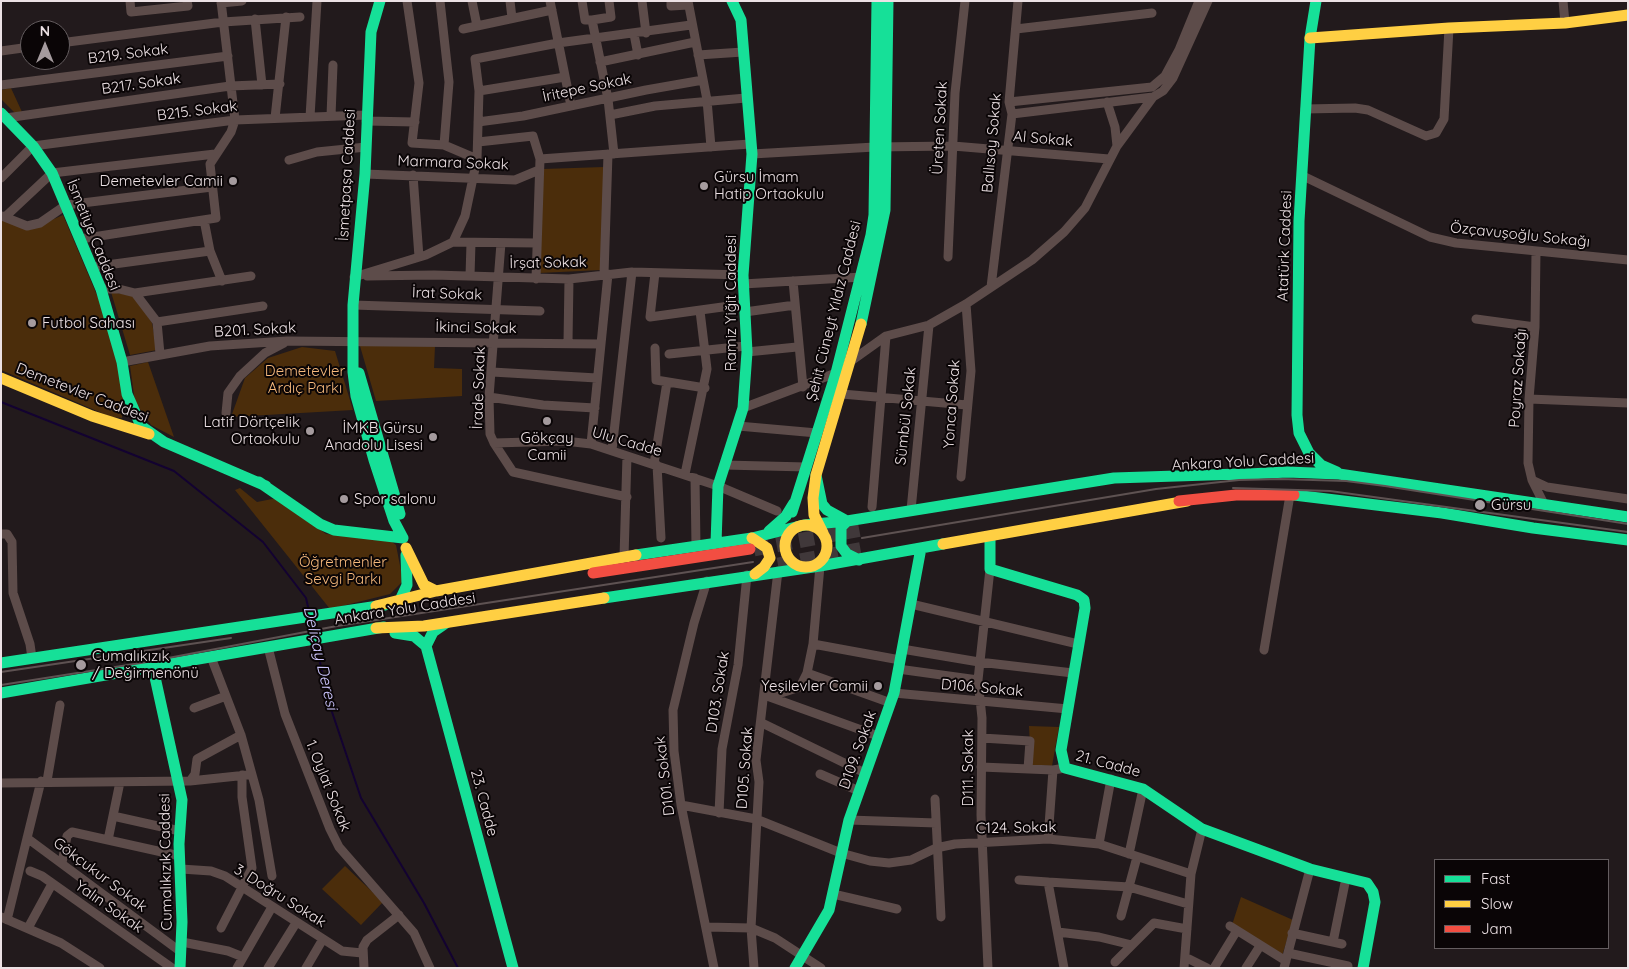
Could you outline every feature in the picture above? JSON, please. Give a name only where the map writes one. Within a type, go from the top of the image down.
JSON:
[{"type":"main road","name":"İsmetpaşa Caddesi","points":[[380,1],[371,32],[361,229],[354,277],[352,340],[356,396],[378,459],[394,521],[424,585],[436,591]]},
{"type":"main road","name":"Ramiz Yiğit Caddesi","points":[[716,543],[718,486],[743,408],[747,349],[743,280],[751,149],[741,20],[732,1]]},
{"type":"main road","name":"Şehit Cüneyt Yıldız Caddesi","points":[[877,1],[880,147]]},
{"type":"main road","name":"Şehit Cüneyt Yıldız Caddesi","points":[[794,503],[836,373],[862,277],[874,215],[880,147],[888,1]]},
{"type":"main road","name":"Atatürk Caddesi","points":[[1316,1],[1310,38],[1299,222],[1297,414],[1299,433],[1309,453],[1321,465],[1340,474]]},
{"type":"main road","points":[[1310,38],[1449,28],[1565,23],[1628,15]]},
{"type":"main road","name":"İsmetiye Caddesi","points":[[4,115],[33,146],[52,173],[101,289],[122,362],[127,394],[136,417],[152,436]]},
{"type":"main road","points":[[794,503],[784,546],[788,558],[797,566],[814,567],[824,557],[827,545],[814,515],[813,498],[816,475],[851,361],[881,236],[885,210],[880,147]]},
{"type":"main road","name":"Demetevler Caddesi","points":[[1,378],[92,416],[217,460],[266,486],[320,524],[334,530],[404,543]]},
{"type":"main road","points":[[125,427],[134,423],[136,417]]},
{"type":"main road","points":[[765,534],[788,531],[804,525],[820,528],[847,521],[911,510],[1114,478],[1239,474]]},
{"type":"main road","name":"Ankara Yolu Caddesi","points":[[861,529],[1088,490],[1239,474],[1340,474],[1628,517]]},
{"type":"main road","points":[[816,475],[818,497],[822,504],[827,510],[847,521]]},
{"type":"main road","points":[[376,628],[448,622],[752,573],[814,567],[861,554],[1118,507],[1236,495],[1290,495],[1442,513],[1534,528],[1628,540]]},
{"type":"main road","points":[[847,521],[841,527],[841,546],[847,554],[861,554],[990,538],[1187,500]]},
{"type":"main road","points":[[751,544],[786,516],[794,503]]},
{"type":"main road","points":[[990,538],[990,569]]},
{"type":"main road","points":[[376,606],[401,598],[436,591],[716,543],[751,544],[761,542],[770,558],[764,567],[752,573]]},
{"type":"main road","points":[[401,598],[407,585],[404,543]]},
{"type":"main road","name":"Ankara Yolu Caddesi","points":[[1,663],[336,613],[751,544]]},
{"type":"main road","name":"D109. Sokak","points":[[795,968],[829,910],[850,820],[892,698],[920,562],[921,548]]},
{"type":"main road","name":"21. Cadde","points":[[990,569],[1077,595],[1084,600],[1059,769],[1111,778],[1143,789],[1187,817],[1202,829],[1310,869],[1367,883],[1373,892],[1375,902],[1363,968]]},
{"type":"main road","name":"Ankara Yolu Caddesi","points":[[1,693],[152,668],[341,633],[752,573]]},
{"type":"main road","points":[[341,633],[369,636],[407,633],[426,646],[433,632],[448,622]]},
{"type":"main road","name":"23. Cadde","points":[[426,646],[513,968]]},
{"type":"main road","name":"Cumalıkızık Caddesi","points":[[152,668],[182,800],[180,831],[182,947],[180,968]]},
{"type":"street","points":[[130,1],[131,12],[188,6],[187,1]]},
{"type":"street","points":[[80,239],[216,218],[210,164],[231,132],[235,120],[221,2],[242,1]]},
{"type":"street","points":[[310,117],[318,1]]},
{"type":"street","points":[[407,1],[419,83],[412,143],[444,145],[477,159]]},
{"type":"street","points":[[440,1],[449,82],[444,145]]},
{"type":"street","points":[[472,1],[477,26]]},
{"type":"street","points":[[510,1],[512,18]]},
{"type":"street","points":[[582,1],[585,20],[611,17],[609,1]]},
{"type":"street","points":[[642,1],[646,32]]},
{"type":"street","points":[[671,1],[671,6],[688,3],[707,100],[711,147]]},
{"type":"street","name":"Üreten Sokak","points":[[948,257],[959,48],[965,1]]},
{"type":"street","name":"Ballısoy Sokak","points":[[991,287],[1012,114],[1009,102],[1018,1]]},
{"type":"street","points":[[1009,102],[1152,87],[1165,76],[1179,50],[1199,1]]},
{"type":"street","points":[[851,361],[886,336],[928,324],[966,304],[1032,260],[1064,232],[1085,208],[1117,146],[1153,97],[1163,91],[1174,78],[1208,1]]},
{"type":"street","points":[[1562,1],[1565,23]]},
{"type":"street","points":[[463,29],[512,18],[551,6],[571,106]]},
{"type":"street","points":[[1016,29],[1152,13]]},
{"type":"street","points":[[274,118],[280,84],[286,17]]},
{"type":"street","points":[[70,42],[223,22],[300,17]]},
{"type":"street","points":[[255,19],[262,85]]},
{"type":"street","points":[[591,444],[606,274],[611,154],[608,99],[594,38],[592,20]]},
{"type":"street","points":[[453,242],[465,216],[477,159],[479,91],[475,59],[558,43],[691,25]]},
{"type":"street","points":[[1305,109],[1355,108],[1368,110],[1426,136],[1436,132],[1444,119],[1449,28]]},
{"type":"street","points":[[634,34],[638,55]]},
{"type":"street","points":[[600,62],[695,42]]},
{"type":"street","points":[[1,51],[20,48]]},
{"type":"street","points":[[698,55],[744,52]]},
{"type":"street","name":"B219. Sokak","points":[[1,85],[228,56]]},
{"type":"street","points":[[331,116],[333,65]]},
{"type":"street","points":[[479,91],[565,78]]},
{"type":"street","name":"İritepe Sokak","points":[[478,122],[703,80]]},
{"type":"street","name":"B217. Sokak","points":[[4,115],[230,86],[280,84]]},
{"type":"street","points":[[1152,87],[1153,97]]},
{"type":"street","points":[[1012,114],[1153,97]]},
{"type":"street","points":[[610,115],[655,106],[746,98]]},
{"type":"street","points":[[1107,102],[1115,127],[1117,146]]},
{"type":"street","name":"B215. Sokak","points":[[33,146],[235,120],[331,116],[415,122]]},
{"type":"street","points":[[478,142],[533,136],[540,159],[536,279]]},
{"type":"street","points":[[1,178],[33,146]]},
{"type":"street","name":"Al Sokak","points":[[540,159],[711,147],[751,149],[953,146],[1109,159]]},
{"type":"street","points":[[289,160],[316,152],[366,147]]},
{"type":"street","points":[[212,187],[66,205],[40,222],[27,226],[3,216],[52,173],[215,154]]},
{"type":"street","name":"Marmara Sokak","points":[[364,174],[515,180],[539,170]]},
{"type":"street","points":[[412,175],[419,257]]},
{"type":"street","name":"Özçavuşoğlu Sokağı","points":[[1302,176],[1430,237],[1456,243],[1628,260]]},
{"type":"street","points":[[204,220],[210,251],[222,281]]},
{"type":"street","points":[[354,277],[419,257],[453,242],[537,243]]},
{"type":"street","points":[[470,276],[471,243]]},
{"type":"street","name":"İrade Sokak","points":[[494,444],[490,434],[489,397],[501,243]]},
{"type":"street","points":[[92,267],[210,251]]},
{"type":"street","name":"Poyraz Sokağı","points":[[1536,251],[1535,328],[1529,399],[1528,463],[1532,480],[1544,504]]},
{"type":"street","points":[[612,450],[632,272]]},
{"type":"street","name":"İrşat Sokak","points":[[354,277],[434,274],[569,279],[632,272],[743,280],[793,281],[862,277]]},
{"type":"street","points":[[655,273],[650,317],[700,311],[795,306]]},
{"type":"street","points":[[101,289],[119,289],[135,293],[251,276]]},
{"type":"street","points":[[568,342],[569,279]]},
{"type":"street","points":[[793,281],[803,387]]},
{"type":"street","points":[[135,293],[156,322],[160,354]]},
{"type":"street","name":"Yonca Sokak","points":[[961,477],[971,371],[966,304]]},
{"type":"street","name":"İrat Sokak","points":[[353,305],[540,312]]},
{"type":"street","points":[[156,322],[263,306]]},
{"type":"street","points":[[685,474],[705,388],[707,351],[700,311]]},
{"type":"street","points":[[1476,319],[1535,328]]},
{"type":"street","name":"Sümbül Sokak","points":[[911,510],[928,324]]},
{"type":"street","points":[[872,507],[886,336]]},
{"type":"street","name":"İkinci Sokak","points":[[352,340],[600,344]]},
{"type":"street","name":"B201. Sokak","points":[[122,362],[210,346],[287,341],[352,340]]},
{"type":"street","points":[[226,413],[228,393],[240,376],[265,353],[287,341]]},
{"type":"street","points":[[669,354],[798,347]]},
{"type":"street","points":[[655,348],[656,380],[705,388]]},
{"type":"street","points":[[492,372],[597,378]]},
{"type":"street","points":[[743,408],[836,373]]},
{"type":"street","points":[[661,538],[656,465],[667,382]]},
{"type":"street","points":[[842,394],[967,405]]},
{"type":"street","points":[[489,397],[521,400],[543,405],[595,408]]},
{"type":"street","points":[[1529,399],[1628,403]]},
{"type":"street","points":[[738,426],[817,433]]},
{"type":"street","name":"Ulu Cadde","points":[[494,444],[564,441],[591,444],[685,474],[777,511]]},
{"type":"street","points":[[494,444],[513,472],[626,496]]},
{"type":"street","points":[[624,558],[628,456]]},
{"type":"street","points":[[724,465],[807,467]]},
{"type":"street","points":[[696,478],[696,546]]},
{"type":"street","points":[[1532,480],[1547,487],[1628,499]]},
{"type":"street","points":[[1264,650],[1290,495]]},
{"type":"street","points":[[1,534],[7,534],[12,542],[13,593],[32,658]]},
{"type":"street","points":[[765,696],[800,687],[807,673],[813,644],[814,567]]},
{"type":"street","name":"D111. Sokak","points":[[988,968],[981,767],[982,738],[978,680],[983,619],[990,569]]},
{"type":"street","name":"D105. Sokak","points":[[754,968],[752,928],[759,782],[756,760],[762,723],[778,571]]},
{"type":"street","name":"D103. Sokak","points":[[719,813],[722,749],[738,665],[752,573]]},
{"type":"street","name":"D101. Sokak","points":[[707,581],[694,623],[673,710],[674,751],[681,805],[714,968]]},
{"type":"street","points":[[911,604],[983,619],[1078,644]]},
{"type":"street","points":[[813,644],[900,659],[978,680]]},
{"type":"street","name":"1. Oylat Sokak","points":[[268,647],[285,714],[330,829],[339,847],[414,933],[430,968]]},
{"type":"street","points":[[211,657],[241,735],[260,800],[272,876]]},
{"type":"street","points":[[900,659],[979,662],[1073,673]]},
{"type":"street","name":"D106. Sokak","points":[[807,673],[892,698],[1068,709]]},
{"type":"street","points":[[194,708],[226,696]]},
{"type":"street","points":[[765,696],[878,736]]},
{"type":"street","points":[[60,705],[44,781],[4,918],[61,943],[100,968]]},
{"type":"street","points":[[762,723],[865,773]]},
{"type":"street","points":[[190,780],[195,774],[197,759],[241,735]]},
{"type":"street","points":[[982,738],[1030,741],[1028,769]]},
{"type":"street","points":[[981,767],[1059,769],[1048,839]]},
{"type":"street","points":[[1,783],[44,781],[178,782],[252,774]]},
{"type":"street","points":[[820,774],[859,791]]},
{"type":"street","points":[[221,928],[252,868],[242,797],[242,775]]},
{"type":"street","points":[[1099,844],[1111,778]]},
{"type":"street","points":[[108,840],[120,782]]},
{"type":"street","points":[[1121,916],[1129,887],[1143,789]]},
{"type":"street","points":[[935,799],[936,848],[940,862],[941,917]]},
{"type":"street","name":"C124. Sokak","points":[[681,805],[756,819],[841,853],[889,864],[911,860],[936,848],[983,841],[1048,839],[1099,844],[1191,874]]},
{"type":"street","points":[[113,816],[180,831]]},
{"type":"street","points":[[850,820],[936,823]]},
{"type":"street","points":[[1184,968],[1191,874],[1202,829]]},
{"type":"street","points":[[62,864],[67,836],[72,832],[180,856]]},
{"type":"street","name":"Gökçukur Sokak","points":[[27,838],[182,947]]},
{"type":"street","name":"3. Doğru Sokak","points":[[181,868],[211,871],[225,876],[323,939],[349,953],[362,953]]},
{"type":"street","points":[[1286,961],[1310,869]]},
{"type":"street","name":"Yalın Sokak","points":[[30,871],[52,884],[172,968]]},
{"type":"street","points":[[1333,942],[1346,878]]},
{"type":"street","points":[[1019,880],[1129,887],[1188,904]]},
{"type":"street","points":[[1048,882],[1064,968]]},
{"type":"street","points":[[28,928],[52,884]]},
{"type":"street","points":[[833,894],[897,909]]},
{"type":"street","points":[[237,968],[272,907]]},
{"type":"street","points":[[364,968],[362,953],[367,940],[399,916]]},
{"type":"street","points":[[268,968],[296,923]]},
{"type":"street","points":[[1115,962],[1154,924],[1187,929]]},
{"type":"street","points":[[707,927],[752,928],[775,938],[821,968]]},
{"type":"street","points":[[1214,968],[1233,929],[1286,961],[1348,966]]},
{"type":"street","points":[[1058,932],[1099,937],[1132,945]]},
{"type":"street","points":[[1292,933],[1342,944]]},
{"type":"street","points":[[306,968],[323,939]]},
{"type":"street","points":[[1246,968],[1260,946]]},
{"type":"street","points":[[182,947],[228,951],[243,957]]},
{"type":"street","points":[[1185,958],[1208,968]]},
{"type":"green space","points":[[11,88],[22,112],[15,113],[1,99],[1,90]]},
{"type":"green space","points":[[604,167],[601,270],[539,273],[543,169]]},
{"type":"green space","points":[[63,215],[99,300],[117,360],[124,397],[122,418],[111,417],[1,370],[1,219],[29,230]]},
{"type":"green space","points":[[111,292],[134,296],[152,323],[157,350],[130,355]]},
{"type":"green space","points":[[360,346],[435,346],[434,368],[462,369],[462,396],[376,401]]},
{"type":"green space","name":"Demetevler Ardıç Parkı","points":[[302,347],[335,351],[353,410],[231,417],[245,378],[268,358]]},
{"type":"green space","points":[[148,362],[174,437],[151,425],[135,402],[130,366]]},
{"type":"green space","name":"Öğretmenler Sevgi Parkı","points":[[240,488],[257,502],[277,498],[326,534],[388,539],[396,545],[403,581],[390,594],[330,609],[235,490]]},
{"type":"green space","points":[[1029,726],[1059,727],[1052,766],[1031,765]]},
{"type":"green space","points":[[345,866],[383,902],[361,925],[322,889]]},
{"type":"green space","points":[[1241,897],[1293,920],[1282,956],[1232,925]]},
{"type":"waterway","name":"Deliçay Deresi","points":[[1,402],[174,471],[263,542],[306,598],[309,611]]},
{"type":"waterway","name":"Deliçay Deresi","points":[[311,623],[314,633]]},
{"type":"waterway","name":"Deliçay Deresi","points":[[316,645],[330,706],[361,798],[424,903],[458,968]]},
{"type":"tunnel","points":[[754,549],[861,529]]},
{"type":"tunnel","points":[[778,565],[864,549]]},
{"type":"railway","points":[[862,538],[1156,489],[1239,480],[1280,479],[1346,481],[1385,486],[1628,524]]},
{"type":"railway","points":[[1233,488],[1330,491],[1628,532]]},
{"type":"railway","points":[[1,685],[147,662],[337,626],[753,562]]},
{"type":"railway","points":[[1,672],[231,638]]},
{"type":"traffic: fast","points":[[380,1],[371,32],[365,174],[353,305],[353,372],[356,396],[374,460],[394,521],[403,538]]},
{"type":"traffic: fast","points":[[716,543],[718,486],[743,408],[747,352],[743,275],[752,154],[741,20],[732,1]]},
{"type":"traffic: fast","points":[[792,512],[836,373],[871,235],[874,215],[877,1]]},
{"type":"traffic: fast","points":[[861,324],[885,210],[888,1]]},
{"type":"traffic: fast","points":[[1316,1],[1310,38],[1299,221],[1297,415],[1299,433],[1309,453],[1321,465],[1337,472]]},
{"type":"traffic: fast","points":[[1,113],[33,146],[52,173],[101,289],[122,362],[127,394],[141,426],[164,442],[266,486]]},
{"type":"traffic: fast","points":[[359,373],[400,514]]},
{"type":"traffic: fast","points":[[1229,475],[1287,472],[1339,474],[1628,517]]},
{"type":"traffic: fast","points":[[636,555],[752,538],[804,525],[847,521],[1114,478],[1239,474]]},
{"type":"traffic: fast","points":[[816,475],[822,504],[827,510],[847,521],[841,527],[841,546],[847,554],[859,560]]},
{"type":"traffic: fast","points":[[259,482],[320,524],[334,530],[403,538]]},
{"type":"traffic: fast","points":[[1294,495],[1442,513],[1533,528],[1628,540]]},
{"type":"traffic: fast","points":[[769,531],[786,516],[794,503]]},
{"type":"traffic: fast","points":[[990,537],[990,569],[1077,595],[1084,600],[1085,608],[1061,750],[1065,768],[1143,789],[1202,829],[1310,869],[1367,883],[1373,892],[1375,902],[1363,968]]},
{"type":"traffic: fast","points":[[604,598],[820,566],[943,544]]},
{"type":"traffic: fast","points":[[795,968],[829,910],[849,820],[894,693],[921,548]]},
{"type":"traffic: fast","points":[[401,598],[407,585],[406,555]]},
{"type":"traffic: fast","points":[[1,663],[385,605]]},
{"type":"traffic: fast","points":[[395,633],[414,636],[426,646],[433,632],[446,623]]},
{"type":"traffic: fast","points":[[1,693],[384,627]]},
{"type":"traffic: fast","points":[[426,646],[513,968]]},
{"type":"traffic: fast","points":[[153,668],[182,800],[179,844],[182,922],[180,968]]},
{"type":"traffic: slow","points":[[1310,38],[1449,28],[1565,23],[1628,15]]},
{"type":"traffic: slow","points":[[823,533],[814,515],[813,498],[816,475],[861,324]]},
{"type":"traffic: slow","points":[[1,378],[92,416],[149,434]]},
{"type":"traffic: slow","points":[[943,544],[1187,501]]},
{"type":"traffic: slow","points":[[810,525],[818,528],[824,534],[827,546],[824,558],[818,564],[802,567],[794,564],[788,558],[785,542],[788,534],[794,528],[810,525]]},
{"type":"traffic: slow","points":[[752,538],[767,548],[770,558],[764,567],[755,574]]},
{"type":"traffic: slow","points":[[406,548],[424,585],[436,591]]},
{"type":"traffic: slow","points":[[376,606],[436,591],[636,555]]},
{"type":"traffic: slow","points":[[376,628],[424,626],[604,598]]},
{"type":"traffic: jam","points":[[1179,501],[1236,495],[1294,495]]},
{"type":"traffic: jam","points":[[593,573],[750,549]]},
{"type":"place","name":"Demetevler Camii","points":[[233,181]]},
{"type":"place","name":"Gürsu İmam Hatip Ortaokulu","points":[[704,186]]},
{"type":"place","name":"Futbol Sahası","points":[[32,323]]},
{"type":"place","name":"Gökçay Camii","points":[[547,421]]},
{"type":"place","name":"Latif Dörtçelik Ortaokulu","points":[[310,431]]},
{"type":"place","name":"İMKB Gürsu Anadolu Lisesi","points":[[433,437]]},
{"type":"place","name":"Spor salonu","points":[[344,499]]},
{"type":"place","name":"Gürsu","points":[[1480,505]]},
{"type":"place","name":"Cumalıkızık / Değirmenönü","points":[[81,665]]},
{"type":"place","name":"Yeşilevler Camii","points":[[878,686]]}]
